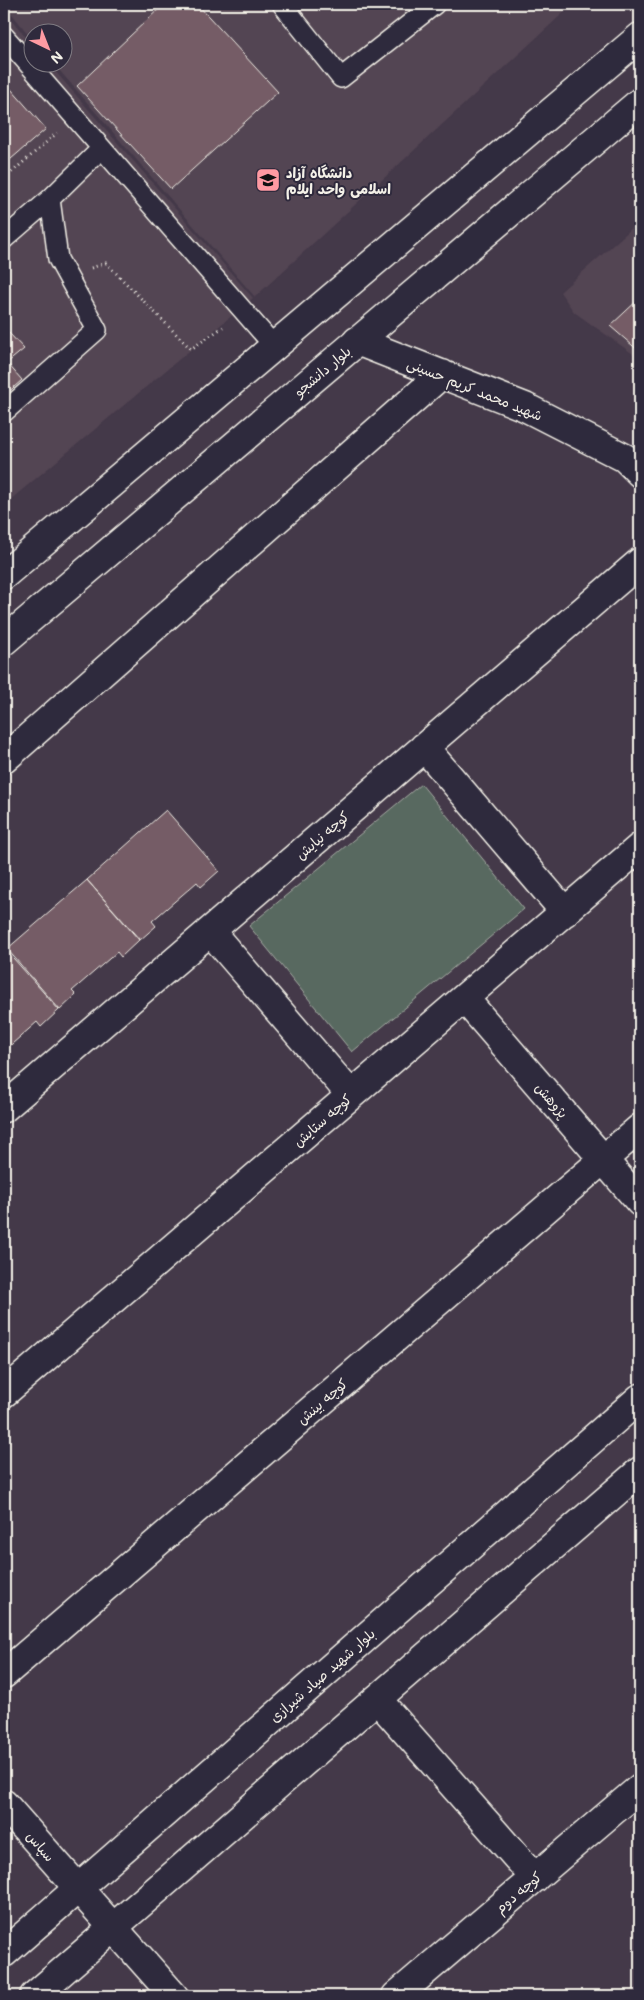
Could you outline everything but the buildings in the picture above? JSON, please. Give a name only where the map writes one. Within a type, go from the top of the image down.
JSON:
[{"type":"street","points":[[4,575],[640,37]]},
{"type":"street","name":"بلوار دانشجو","points":[[4,640],[640,102]]},
{"type":"street","name":"شهید محمد‌ کریم حسینی","points":[[357,341],[525,407],[625,458],[640,473]]},
{"type":"street","points":[[4,759],[442,374]]},
{"type":"street","name":"كوچه نيايش","points":[[4,1108],[640,562]]},
{"type":"street","points":[[424,747],[565,912]]},
{"type":"street","name":"کوچه ستایش","points":[[4,1392],[640,847]]},
{"type":"street","points":[[210,931],[351,1095]]},
{"type":"street","name":"پژوهش","points":[[464,998],[640,1202]]},
{"type":"street","name":"کوچه بینش","points":[[4,1674],[640,1128]]},
{"type":"street","name":"بلوار شهید صیاد شیرازی","points":[[4,1953],[640,1398]]},
{"type":"street","points":[[34,1996],[640,1471]]},
{"type":"street","points":[[377,1699],[535,1878]]},
{"type":"street","name":"کوچه دوم","points":[[396,1996],[640,1788]]},
{"type":"street","name":"سپاس","points":[[4,1804],[174,1996]]},
{"type":"lane","points":[[282,4],[341,78],[435,4]]},
{"type":"lane","points":[[4,36],[274,346]]},
{"type":"lane","points":[[4,239],[50,199],[101,149]]},
{"type":"lane","points":[[4,412],[98,330],[58,259],[50,199]]},
{"type":"path","points":[[4,179],[47,142]]},
{"type":"path","points":[[106,263],[191,349],[244,312]]},
{"type":"shaded area","name":"دانشگاه آزاد اسلامی واحد ایلام","points":[[4,4],[573,4],[255,297],[61,72],[72,72],[72,22],[22,22],[22,26]]},
{"type":"shaded area","points":[[4,11],[22,32],[22,72],[56,72],[253,298],[4,505]]},
{"type":"shaded area","points":[[640,221],[640,359],[574,312],[560,292]]},
{"type":"green space","points":[[421,784],[524,909],[352,1052],[249,926]]},
{"type":"place","name":"دانشگاه آزاد اسلامی واحد ایلام","points":[[268,180]]}]
